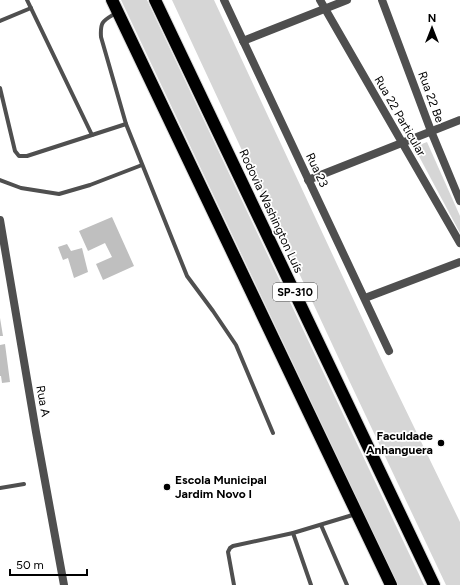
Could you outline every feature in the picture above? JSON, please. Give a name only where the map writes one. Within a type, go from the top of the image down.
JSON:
[{"type":"highway","name":"SP-310","points":[[112,0],[391,585]]},
{"type":"highway","name":"Rodovia Washington Luís","points":[[155,0],[434,585]]},
{"type":"street","name":"Rua 23","points":[[224,0],[389,350]]},
{"type":"street","name":"Rua 22 Particular","points":[[320,0],[460,243]]},
{"type":"street","points":[[243,41],[347,0]]},
{"type":"street","name":"Rua 22 Be","points":[[382,0],[431,131],[460,201]]},
{"type":"street","points":[[308,180],[460,120]]},
{"type":"street","name":"Rua A","points":[[0,220],[64,585]]},
{"type":"street","points":[[365,298],[460,262]]},
{"type":"lane","points":[[27,0],[92,135]]},
{"type":"lane","points":[[0,21],[31,8]]},
{"type":"lane","points":[[118,11],[103,21],[100,27],[126,124],[187,276],[236,344],[273,433]]},
{"type":"lane","points":[[0,88],[15,151],[19,156],[27,156],[126,124]]},
{"type":"lane","points":[[0,180],[21,188],[59,194],[90,185],[142,164]]},
{"type":"lane","points":[[0,488],[24,484]]},
{"type":"lane","points":[[234,585],[228,552],[233,546],[293,533],[356,514]]},
{"type":"lane","points":[[321,525],[347,585]]},
{"type":"lane","points":[[293,533],[311,585]]},
{"type":"shaded area","points":[[121,0],[147,0],[424,585],[398,585]]},
{"type":"shaded area","points":[[172,0],[214,0],[383,363],[460,522],[460,585],[446,585]]},
{"type":"shaded area","points":[[427,142],[460,216],[460,233],[414,147]]},
{"type":"building","points":[[112,217],[134,266],[103,280],[96,264],[112,257],[105,243],[88,251],[79,231]]},
{"type":"building","points":[[67,244],[71,251],[82,248],[88,272],[74,278],[68,258],[63,260],[58,247]]},
{"type":"building","points":[[0,318],[3,336],[0,336]]},
{"type":"building","points":[[5,344],[10,382],[2,383],[0,376],[0,345]]},
{"type":"place","name":"Faculdade Anhanguera","points":[[441,443]]},
{"type":"place","name":"Escola Municipal Jardim Novo I","points":[[167,487]]}]
